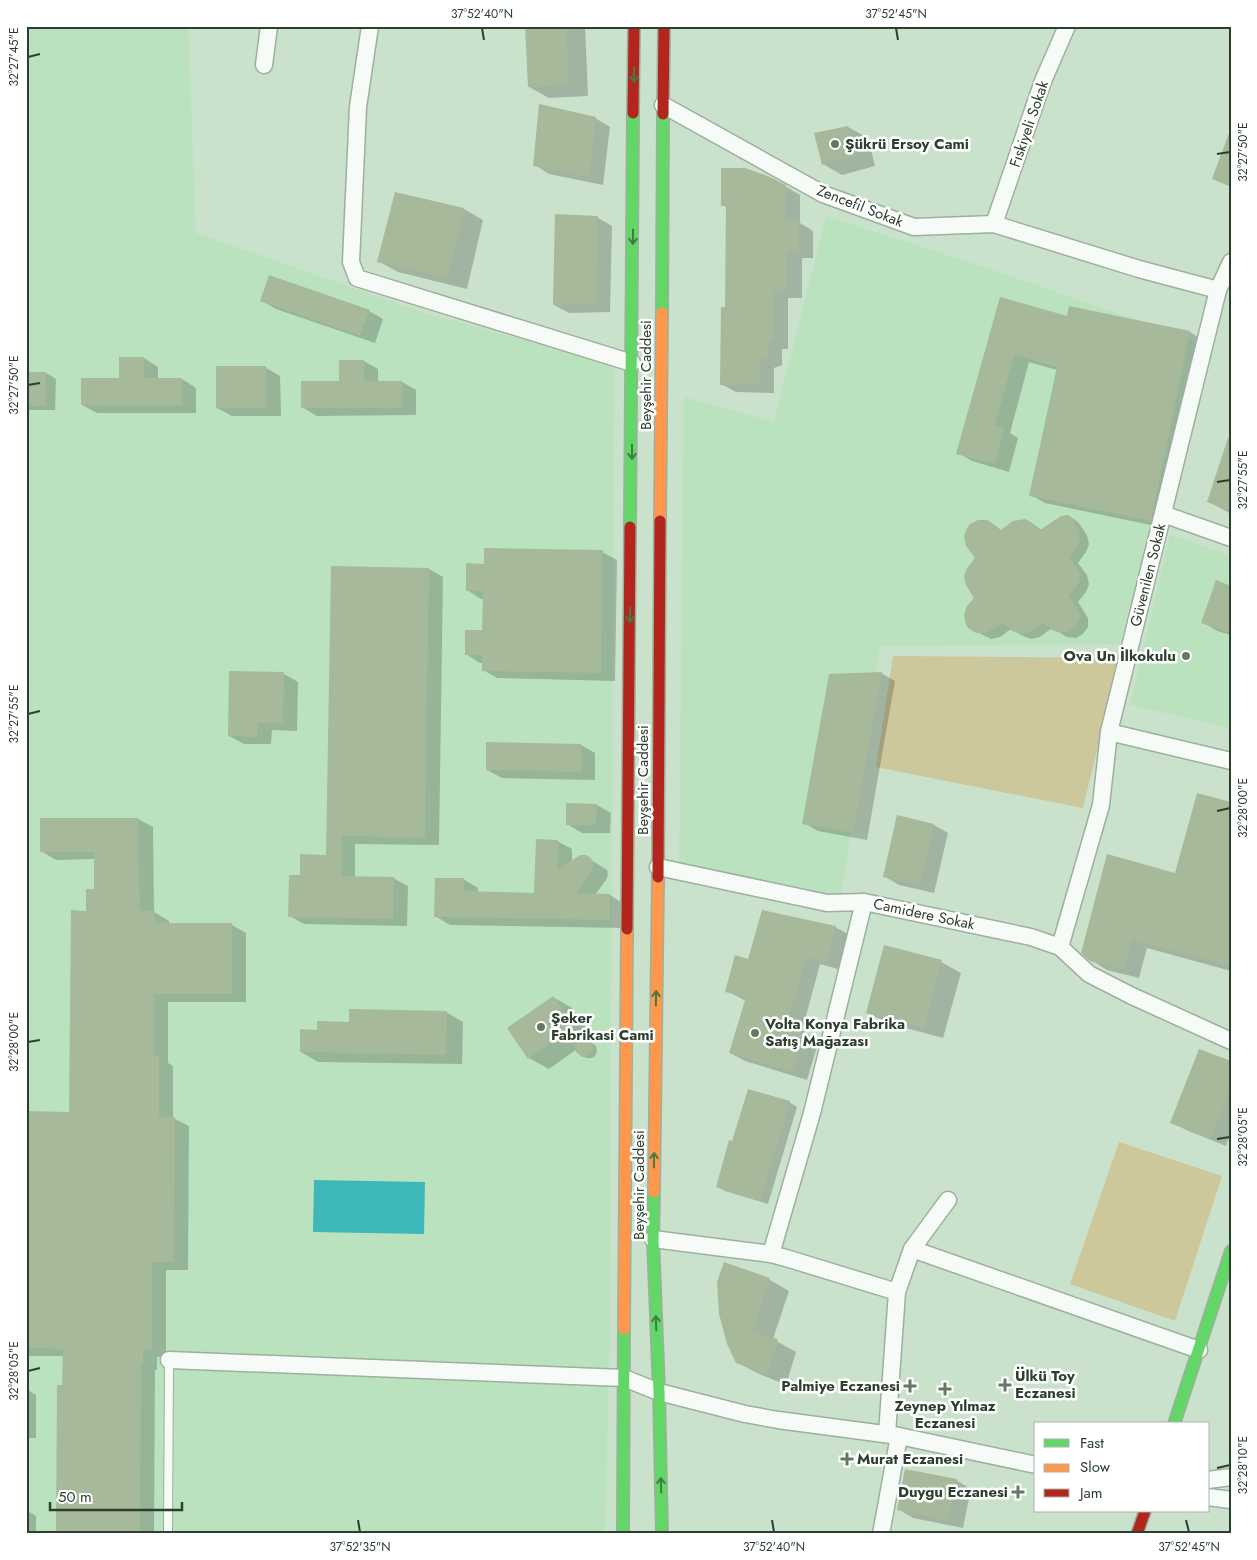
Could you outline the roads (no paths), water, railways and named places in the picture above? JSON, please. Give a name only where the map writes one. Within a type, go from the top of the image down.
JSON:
[{"type":"main road","name":"Beyşehir Caddesi","points":[[624,1534],[634,26]]},
{"type":"main road","name":"Beyşehir Caddesi","points":[[662,1534],[653,1238],[658,867],[664,26]]},
{"type":"main road","points":[[1175,1422],[1231,1251]]},
{"type":"main road","points":[[1137,1534],[1145,1512]]},
{"type":"street","points":[[264,66],[269,26]]},
{"type":"street","points":[[370,26],[358,107],[351,262],[357,278],[632,364]]},
{"type":"street","name":"Fıskiyeli Sokak","points":[[994,224],[1043,81],[1067,26]]},
{"type":"street","name":"Zencefil Sokak","points":[[663,105],[823,194],[914,226],[994,224],[1140,269],[1218,290]]},
{"type":"street","name":"Güvenilen Sokak","points":[[1060,947],[1101,805],[1110,732],[1218,290],[1231,262]]},
{"type":"street","points":[[1163,514],[1231,538]]},
{"type":"street","points":[[1110,732],[1231,761]]},
{"type":"street","points":[[658,867],[827,903],[864,902]]},
{"type":"street","name":"Camidere Sokak","points":[[771,1254],[812,1113],[864,902],[1031,937],[1060,947],[1089,974],[1132,996],[1231,1041]]},
{"type":"street","points":[[881,1534],[893,1435],[897,1292],[912,1249],[948,1200]]},
{"type":"street","points":[[653,1238],[771,1254],[897,1292]]},
{"type":"street","points":[[912,1249],[1199,1350]]},
{"type":"street","points":[[169,1360],[624,1378],[659,1392],[745,1414],[893,1435],[1034,1465]]},
{"type":"street","points":[[1210,1480],[1231,1477]]},
{"type":"street","points":[[1210,1496],[1231,1500]]},
{"type":"lane","points":[[168,1534],[169,1360]]},
{"type":"water","points":[[314,1180],[425,1182],[424,1234],[313,1232]]},
{"type":"place","name":"Şükrü Ersoy Cami","points":[[835,144]]},
{"type":"place","name":"Ova Un İlkokulu","points":[[1186,656]]},
{"type":"place","name":"Şeker Fabrikasi Cami","points":[[541,1027]]},
{"type":"place","name":"Volta Konya Fabrika Satış Mağazası","points":[[755,1033]]},
{"type":"place","name":"Ülkü Toy Eczanesi","points":[[1005,1385]]},
{"type":"place","name":"Palmiye Eczanesi","points":[[910,1386]]},
{"type":"place","name":"Zeynep Yılmaz Eczanesi","points":[[945,1389]]},
{"type":"place","name":"Murat Eczanesi","points":[[847,1459]]},
{"type":"place","name":"Duygu Eczanesi","points":[[1018,1492]]}]
